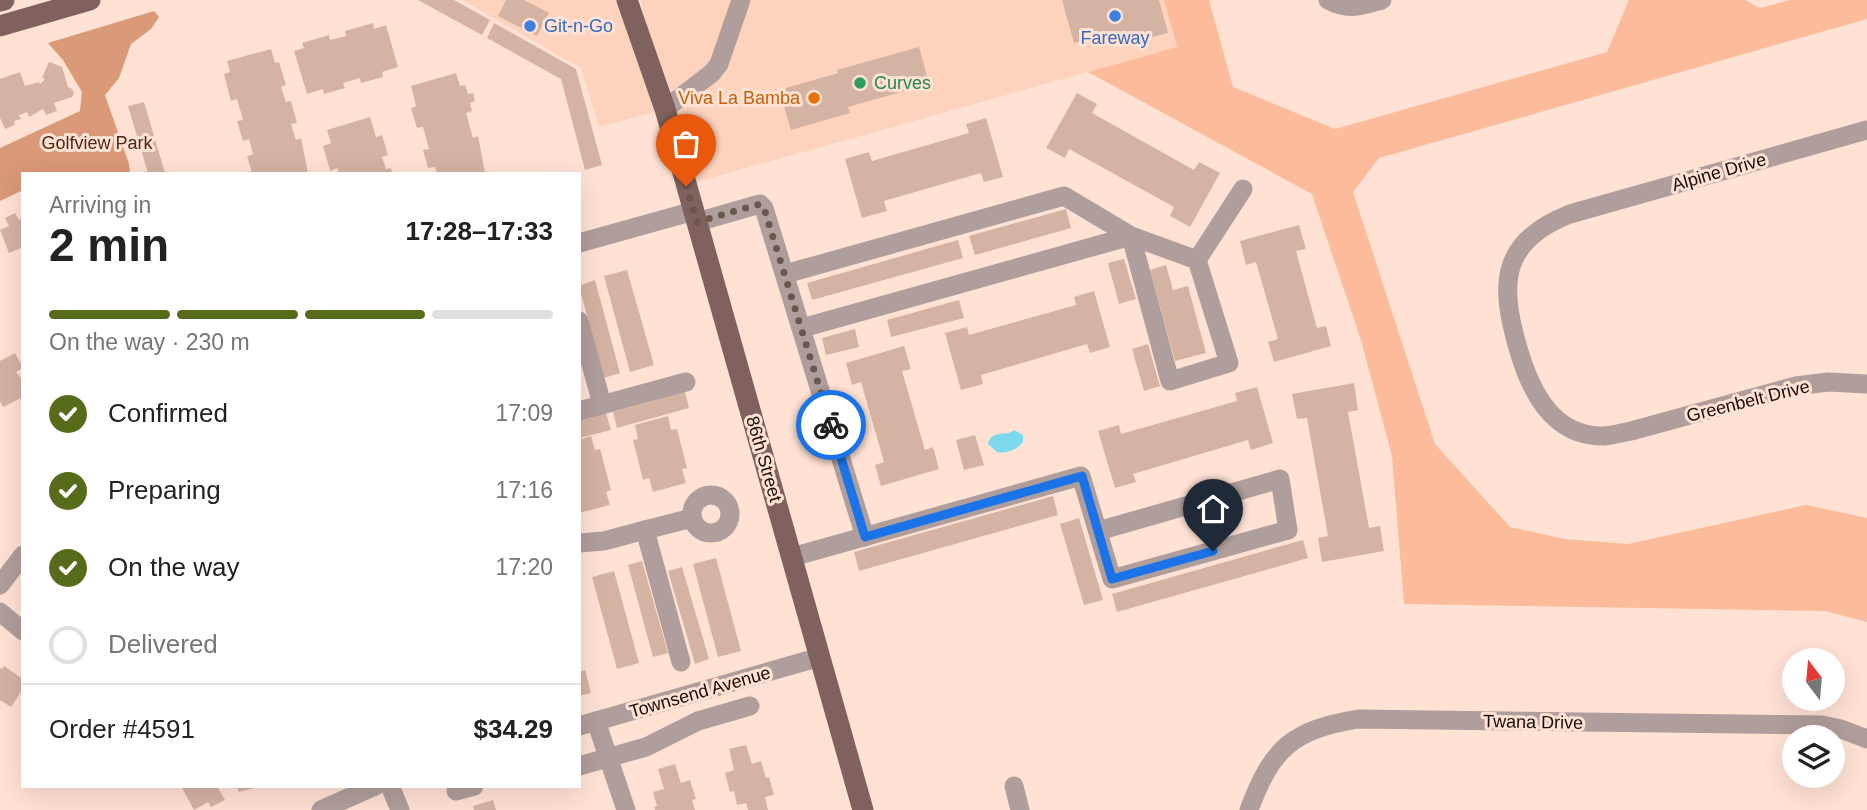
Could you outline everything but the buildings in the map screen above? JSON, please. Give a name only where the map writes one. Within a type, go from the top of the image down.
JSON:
[{"type":"main road","points":[[0,26],[90,0]]},
{"type":"main road","name":"86th Street","points":[[627,0],[665,109]]},
{"type":"main road","name":"86th Street","points":[[641,0],[665,109],[863,810]]},
{"type":"street","points":[[665,109],[712,73],[719,64],[741,0]]},
{"type":"street","points":[[1328,0],[1342,7],[1353,8],[1382,0]]},
{"type":"street","name":"Alpine Drive","points":[[1631,431],[1603,436],[1569,427],[1548,413],[1538,400],[1529,383],[1507,308],[1507,282],[1520,248],[1532,234],[1547,223],[1570,214],[1867,130]]},
{"type":"street","points":[[1196,260],[1206,249],[1243,189]]},
{"type":"street","points":[[785,274],[1063,196],[1130,236],[1196,260]]},
{"type":"street","points":[[581,243],[760,204],[764,208],[865,537]]},
{"type":"street","points":[[1130,236],[1170,381],[1229,363],[1196,260]]},
{"type":"street","points":[[802,328],[1130,236]]},
{"type":"street","points":[[581,328],[602,404]]},
{"type":"street","points":[[581,410],[686,382]]},
{"type":"street","name":"Greenbelt Drive","points":[[1631,431],[1796,386],[1828,382],[1867,384]]},
{"type":"street","points":[[792,557],[1082,476],[1098,531],[1112,579],[1288,530],[1280,480],[1098,531]]},
{"type":"street","points":[[581,543],[604,541],[692,518]]},
{"type":"street","points":[[645,530],[681,662]]},
{"type":"street","points":[[0,585],[21,558]]},
{"type":"street","points":[[0,612],[21,629]]},
{"type":"street","name":"Townsend Avenue","points":[[588,723],[820,657]]},
{"type":"street","points":[[581,765],[646,747],[698,721],[750,706]]},
{"type":"street","name":"Twana Drive","points":[[1249,810],[1263,774],[1283,749],[1301,735],[1323,725],[1358,719],[1822,726],[1842,729],[1867,739]]},
{"type":"street","points":[[588,723],[608,757],[626,810]]},
{"type":"street","points":[[1014,786],[1020,810]]},
{"type":"street","points":[[321,810],[370,788]]},
{"type":"street","points":[[391,788],[400,810]]},
{"type":"shaded area","points":[[462,0],[627,0],[663,101],[641,0],[1164,0],[1177,47],[686,185],[665,109],[599,127],[581,68]]},
{"type":"shaded area","points":[[1164,0],[1209,0],[1233,87],[1335,129],[1607,52],[1629,0],[1745,0],[1760,8],[1790,0],[1867,0],[1867,19],[1379,158],[1353,192],[1435,444],[1510,527],[1564,539],[1628,544],[1806,505],[1867,518],[1867,622],[1825,611],[1404,604],[1392,456],[1361,340],[1312,194],[1088,72],[1177,47]]},
{"type":"green space","name":"Golfview Park","points":[[154,11],[159,17],[151,29],[131,44],[119,78],[105,95],[130,172],[21,172],[21,191],[0,201],[0,148],[80,111],[82,92],[63,60],[48,43]]},
{"type":"water","points":[[1014,430],[1023,435],[1023,442],[1015,449],[997,452],[988,444],[993,436]]},
{"type":"way so far","points":[[686,186],[697,222],[760,204],[764,208],[831,425]]},
{"type":"place","name":"Fareway","points":[[1115,16]]},
{"type":"place","name":"Git-n-Go","points":[[530,26]]},
{"type":"place","name":"Curves","points":[[860,83]]},
{"type":"place","name":"Viva La Bamba","points":[[814,98]]},
{"type":"route","points":[[831,425],[865,537],[1082,476],[1112,579],[1213,551]]}]
